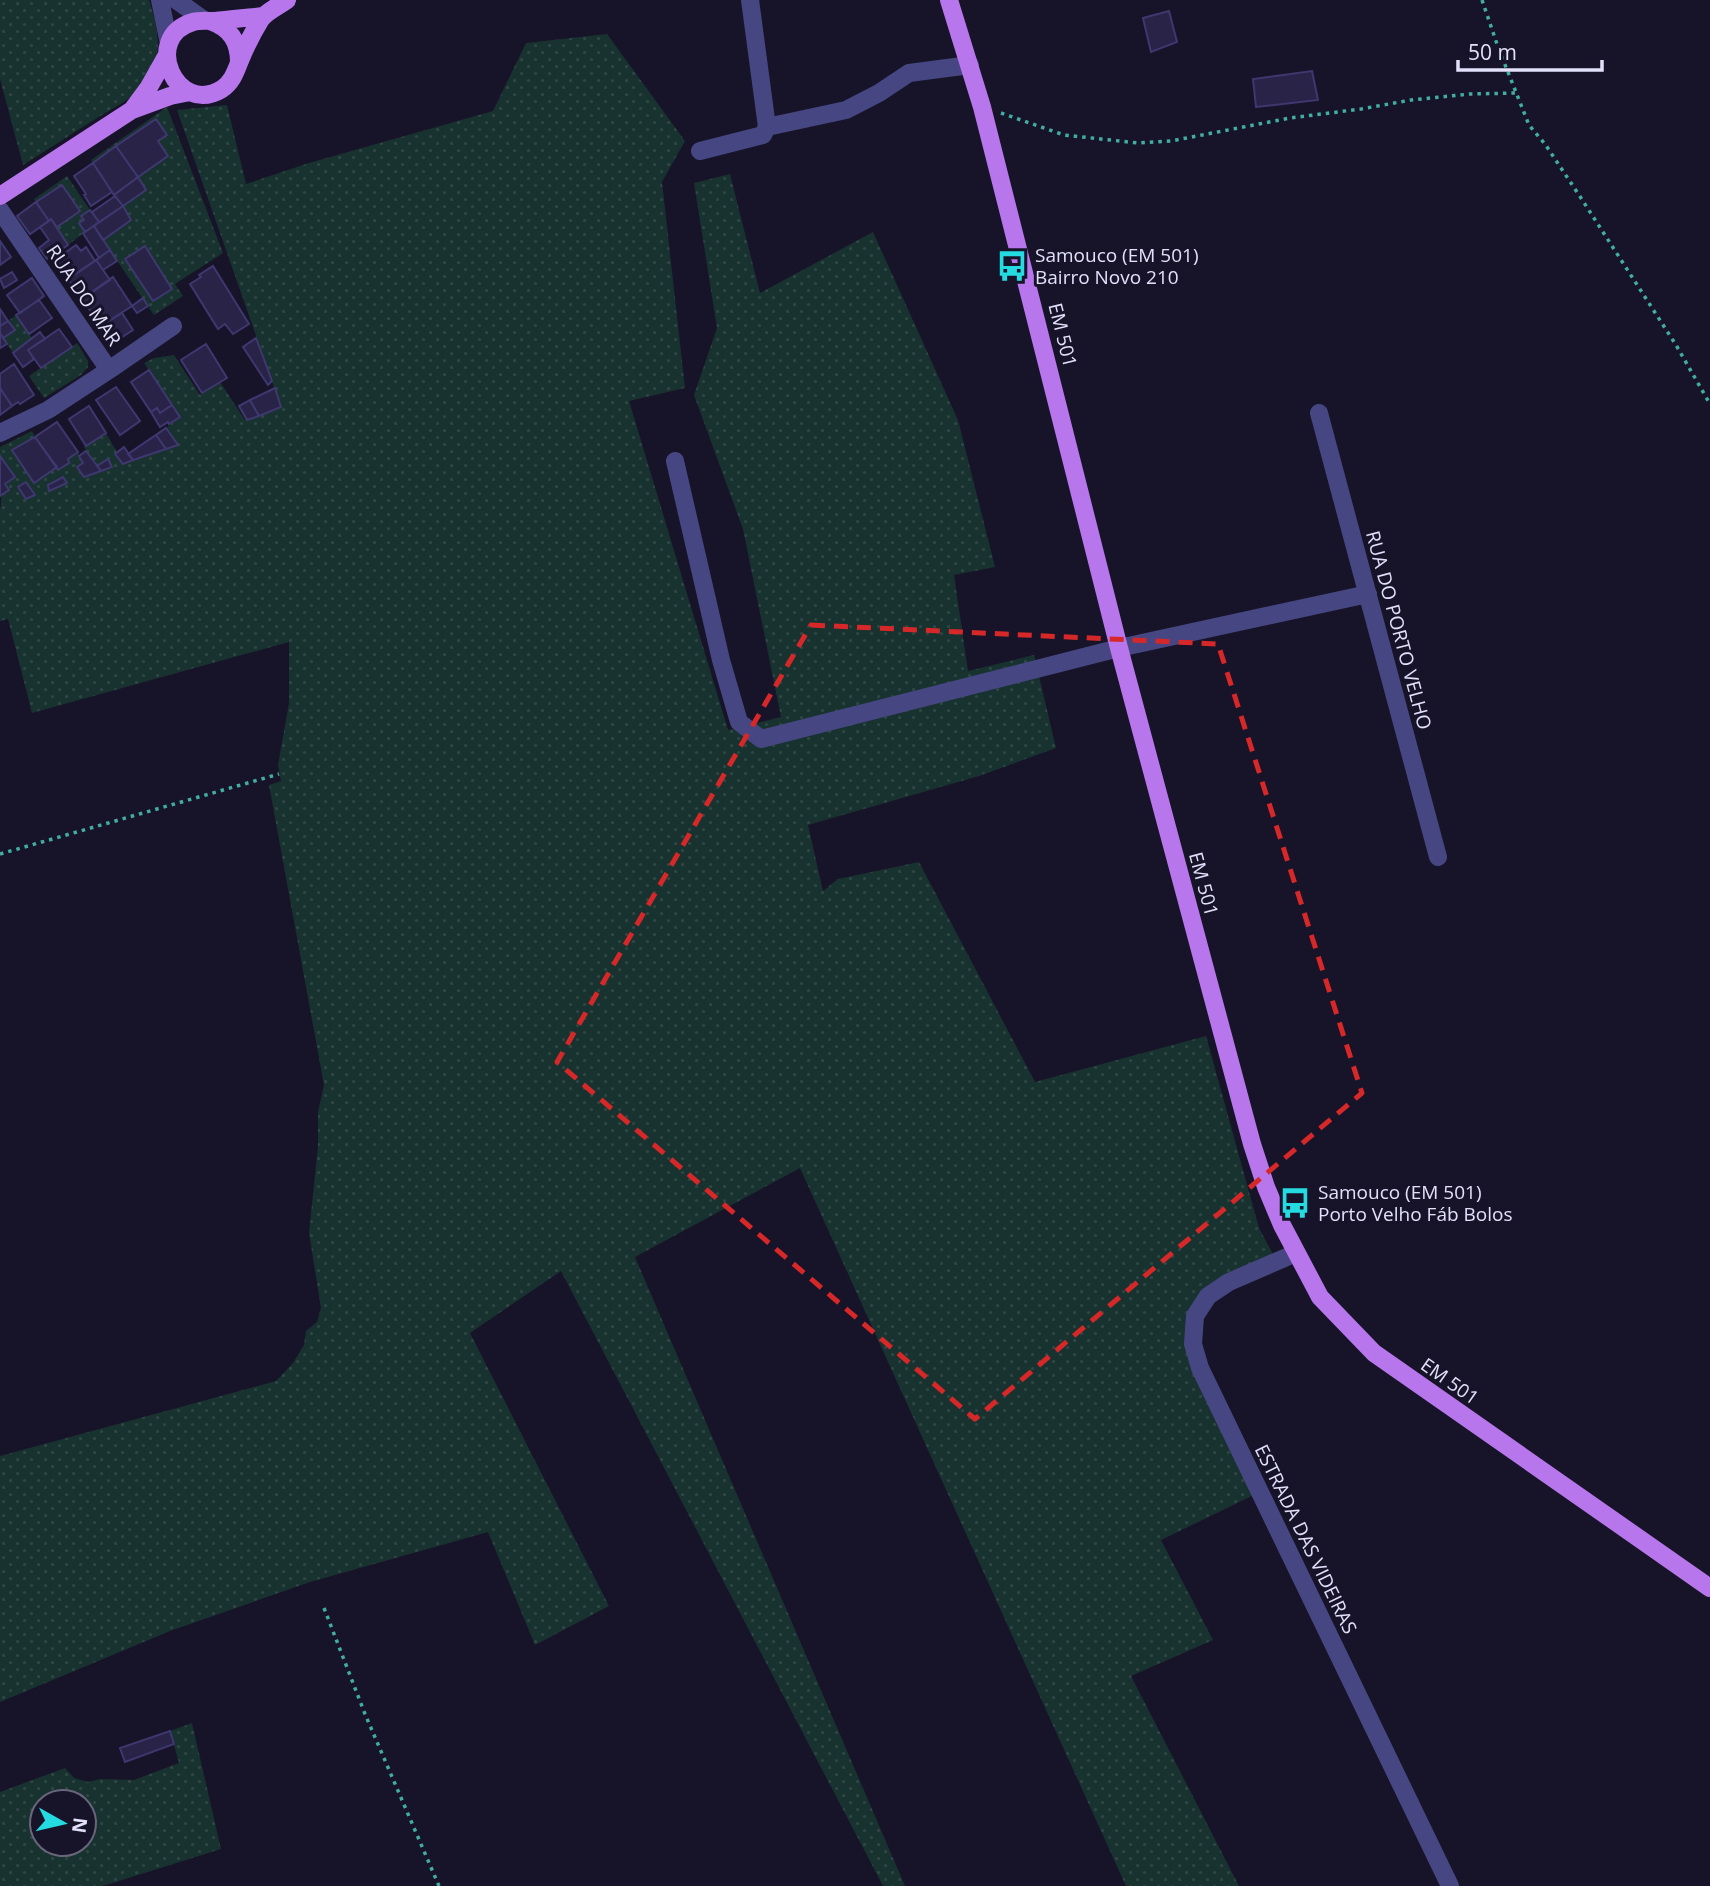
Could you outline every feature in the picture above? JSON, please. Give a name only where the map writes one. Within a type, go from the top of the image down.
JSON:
[{"type":"main road","points":[[132,110],[149,87],[175,34],[183,27],[193,22],[263,16],[287,0]]},
{"type":"main road","name":"EM 501","points":[[950,0],[982,107],[1119,648],[1252,1144],[1282,1225],[1320,1297],[1374,1353],[1710,1588]]},
{"type":"main road","points":[[0,197],[132,110],[170,96],[190,92],[212,93],[222,89],[236,73],[263,16]]},
{"type":"main road","points":[[207,21],[220,24],[229,31],[236,40],[239,62]]},
{"type":"main road","points":[[168,50],[170,73],[190,92]]},
{"type":"street","points":[[160,0],[168,50]]},
{"type":"street","points":[[176,0],[207,21]]},
{"type":"street","points":[[700,151],[763,135],[767,127],[750,0]]},
{"type":"street","points":[[767,127],[846,110],[909,73],[970,65]]},
{"type":"street","name":"RUA DO MAR","points":[[0,210],[109,370],[48,410],[0,433]]},
{"type":"street","points":[[109,370],[173,326]]},
{"type":"street","name":"RUA DO PORTO VELHO","points":[[1319,413],[1438,857]]},
{"type":"street","points":[[675,461],[721,660],[739,722],[761,739],[1119,648],[1368,594]]},
{"type":"street","name":"ESTRADA DAS VIDEIRAS","points":[[1296,1253],[1229,1282],[1208,1296],[1195,1316],[1194,1344],[1200,1368],[1450,1886]]},
{"type":"path","points":[[1482,0],[1529,125],[1581,198],[1676,345],[1710,404]]},
{"type":"path","points":[[982,107],[1064,135],[1138,143],[1171,141],[1290,118],[1411,100],[1470,93],[1516,93]]},
{"type":"path","points":[[0,854],[279,774]]},
{"type":"path","points":[[324,1608],[365,1714],[439,1886]]},
{"type":"highlighted area","points":[[811,625],[1218,644],[1362,1093],[975,1419],[557,1062]]},
{"type":"green space","points":[[0,0],[149,0],[158,46],[150,79],[126,100],[23,165],[0,79]]},
{"type":"green space","points":[[607,34],[685,141],[662,182],[685,388],[629,401],[728,730],[781,717],[743,529],[694,395],[717,328],[694,183],[730,174],[760,293],[873,232],[958,420],[995,567],[954,575],[968,671],[1034,655],[1056,748],[979,776],[808,825],[823,891],[838,879],[919,862],[1035,1082],[1206,1036],[1259,1228],[1277,1262],[1208,1296],[1193,1344],[1260,1492],[1161,1540],[1213,1640],[1131,1676],[1239,1886],[1126,1886],[800,1168],[635,1257],[905,1886],[883,1886],[561,1271],[470,1333],[609,1606],[535,1645],[488,1532],[310,1582],[170,1631],[0,1702],[0,1456],[276,1381],[293,1363],[304,1345],[306,1331],[317,1322],[321,1308],[309,1233],[318,1146],[318,1112],[324,1085],[269,785],[281,781],[278,765],[289,703],[289,642],[32,713],[8,619],[0,621],[0,507],[4,490],[15,477],[0,456],[0,447],[32,431],[35,437],[12,450],[34,483],[57,467],[59,470],[78,452],[83,463],[77,467],[84,477],[112,468],[108,460],[97,466],[84,447],[106,433],[123,463],[177,445],[166,428],[180,417],[144,363],[154,358],[174,355],[200,395],[220,382],[245,420],[281,407],[177,110],[227,105],[246,184],[309,163],[493,111],[526,43]]},
{"type":"green space","points":[[167,107],[223,253],[175,284],[183,296],[154,315],[103,240],[131,220],[123,206],[146,190],[138,177],[158,141],[166,135],[155,119],[93,163],[91,160]]},
{"type":"green space","points":[[67,176],[90,210],[81,216],[85,232],[68,245],[57,227],[80,211],[36,202],[34,199]]},
{"type":"green space","points":[[16,315],[32,338],[13,353],[3,338],[15,330],[8,321]]},
{"type":"green space","points":[[77,343],[88,361],[88,367],[81,375],[44,398],[29,376]]},
{"type":"green space","points":[[192,1723],[221,1849],[103,1886],[0,1886],[0,1792],[65,1768],[74,1778],[88,1782],[100,1779],[134,1780],[179,1763],[170,1731]]},
{"type":"building","points":[[1169,11],[1177,42],[1151,52],[1143,18]]},
{"type":"building","points":[[1312,71],[1318,100],[1256,107],[1253,79]]},
{"type":"building","points":[[156,119],[167,135],[158,141],[168,156],[138,177],[116,146]]},
{"type":"building","points":[[116,146],[138,177],[114,195],[93,163]]},
{"type":"building","points":[[93,163],[112,192],[91,206],[74,176]]},
{"type":"building","points":[[138,177],[146,190],[123,206],[114,195]]},
{"type":"building","points":[[62,185],[80,211],[57,227],[51,219],[49,221],[36,202]]},
{"type":"building","points":[[115,196],[123,206],[99,222],[92,212]]},
{"type":"building","points":[[36,202],[49,221],[30,234],[17,216]]},
{"type":"building","points":[[123,206],[131,220],[103,240],[94,226]]},
{"type":"building","points":[[90,210],[99,222],[85,232],[79,223],[84,220],[81,216]]},
{"type":"building","points":[[51,219],[68,245],[47,259],[39,248],[49,240],[40,227]]},
{"type":"building","points":[[94,226],[110,250],[99,258],[83,233]]},
{"type":"building","points":[[0,241],[11,257],[0,265]]},
{"type":"building","points":[[76,245],[81,251],[86,247],[95,261],[68,279],[55,260]]},
{"type":"building","points":[[145,246],[172,289],[153,301],[125,259]]},
{"type":"building","points":[[110,250],[117,261],[103,270],[96,260]]},
{"type":"building","points":[[96,260],[110,280],[82,299],[68,279]]},
{"type":"building","points":[[213,266],[249,324],[233,334],[225,324],[218,329],[190,284]]},
{"type":"building","points":[[12,272],[17,280],[4,288],[0,279]]},
{"type":"building","points":[[113,277],[132,306],[101,326],[82,299]]},
{"type":"building","points":[[32,278],[44,296],[20,313],[7,295]]},
{"type":"building","points":[[143,298],[148,306],[137,313],[132,306]]},
{"type":"building","points":[[39,300],[52,318],[29,334],[16,315]]},
{"type":"building","points":[[0,309],[8,321],[0,326]]},
{"type":"building","points":[[122,313],[133,330],[113,343],[101,326]]},
{"type":"building","points":[[8,321],[15,330],[3,338],[0,326]]},
{"type":"building","points":[[59,329],[72,347],[41,368],[28,350]]},
{"type":"building","points":[[40,332],[45,339],[28,350],[34,359],[23,367],[13,353]]},
{"type":"building","points":[[0,333],[7,344],[0,348]]},
{"type":"building","points":[[256,338],[272,381],[268,385],[243,347]]},
{"type":"building","points":[[206,344],[227,378],[202,393],[181,360]]},
{"type":"building","points":[[14,364],[34,395],[12,406],[0,388],[0,374]]},
{"type":"building","points":[[149,370],[172,405],[160,413],[157,408],[151,412],[131,382]]},
{"type":"building","points":[[116,387],[140,421],[120,435],[96,400]]},
{"type":"building","points":[[0,388],[12,406],[0,415]]},
{"type":"building","points":[[275,388],[281,407],[259,416],[250,400]]},
{"type":"building","points":[[250,400],[259,416],[247,420],[239,406]]},
{"type":"building","points":[[172,405],[180,417],[160,427],[151,412],[157,408],[160,413]]},
{"type":"building","points":[[89,406],[106,433],[86,446],[69,419]]},
{"type":"building","points":[[57,422],[78,452],[68,459],[69,463],[58,470],[35,437]]},
{"type":"building","points":[[166,428],[178,445],[166,449],[156,435]]},
{"type":"building","points":[[156,435],[166,449],[133,460],[128,454]]},
{"type":"building","points":[[35,437],[57,467],[34,483],[12,450]]},
{"type":"building","points":[[124,447],[133,460],[123,464],[115,454]]},
{"type":"building","points":[[86,451],[101,471],[84,477],[77,467],[83,463],[79,456]]},
{"type":"building","points":[[0,456],[15,477],[5,484],[9,490],[0,496]]},
{"type":"building","points":[[108,459],[112,467],[101,471],[97,466]]},
{"type":"building","points":[[63,477],[67,483],[49,491],[48,485]]},
{"type":"building","points":[[26,482],[35,495],[26,499],[18,487]]},
{"type":"building","points":[[170,1731],[174,1744],[125,1762],[120,1748]]},
{"type":"place","name":"Samouco (EM 501) Bairro Novo 210","points":[[1012,266]]},
{"type":"place","name":"Samouco (EM 501) Porto Velho Fáb Bolos","points":[[1295,1203]]}]
